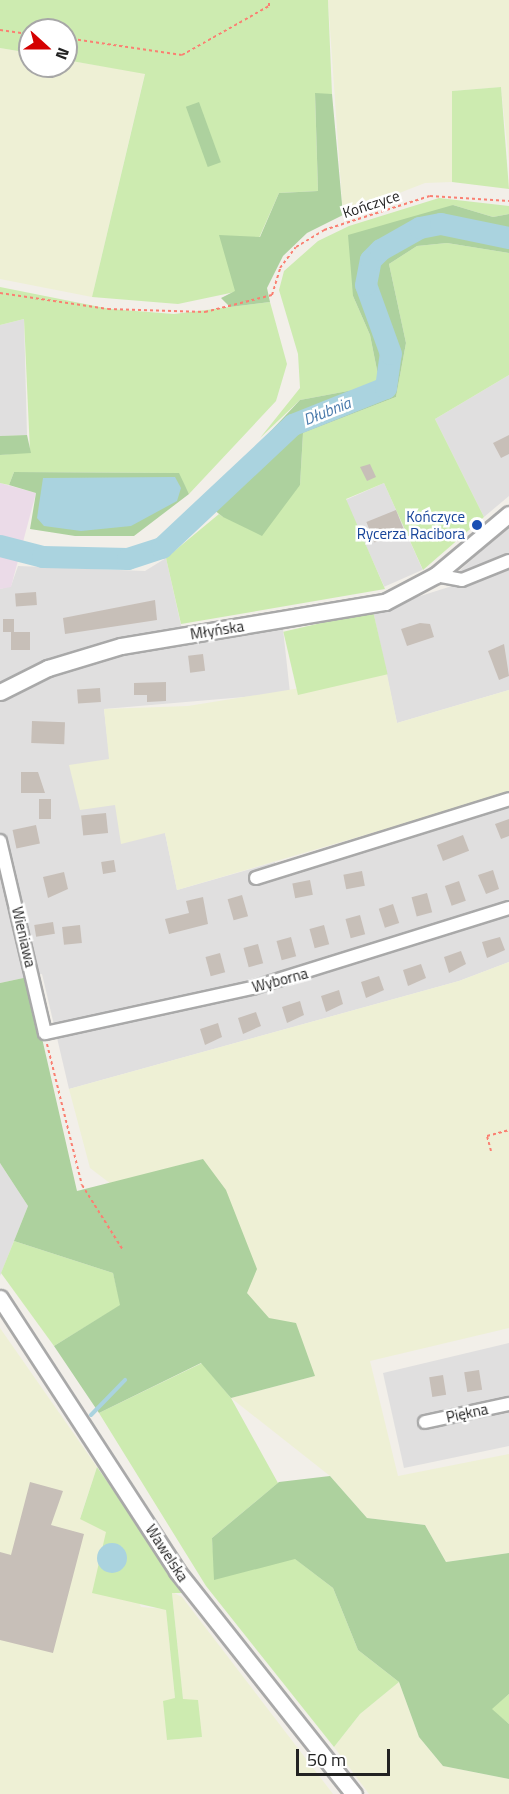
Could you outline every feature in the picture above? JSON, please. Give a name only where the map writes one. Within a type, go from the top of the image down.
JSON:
[{"type":"street","name":"Młyńska","points":[[0,692],[94,653],[372,606],[436,575],[509,514]]},
{"type":"street","points":[[436,575],[462,580],[509,561]]},
{"type":"street","points":[[256,878],[509,799]]},
{"type":"street","name":"Wieniawa","points":[[0,841],[45,1033]]},
{"type":"street","name":"Wyborna","points":[[45,1033],[252,988],[509,908]]},
{"type":"street","name":"Wawelska","points":[[0,1298],[177,1571],[354,1794]]},
{"type":"street","name":"Piękna","points":[[425,1422],[509,1404]]},
{"type":"path","points":[[78,41],[182,55],[269,6],[269,0]]},
{"type":"path","points":[[0,30],[18,32]]},
{"type":"path","name":"Kończyce","points":[[0,292],[176,314],[272,295],[280,268],[296,247],[324,230],[430,196],[509,201]]},
{"type":"path","points":[[45,1033],[82,1185],[123,1250]]},
{"type":"path","points":[[491,1152],[487,1136],[509,1130]]},
{"type":"shaded area","points":[[24,319],[27,435],[0,436],[0,325]]},
{"type":"shaded area","points":[[509,375],[509,496],[484,517],[435,419]]},
{"type":"shaded area","points":[[0,483],[36,493],[11,587],[0,589]]},
{"type":"shaded area","points":[[384,483],[423,570],[384,587],[346,500]]},
{"type":"shaded area","points":[[509,526],[509,556],[470,573],[458,572]]},
{"type":"shaded area","points":[[166,558],[185,643],[283,629],[290,693],[104,709],[115,805],[165,833],[177,890],[275,862],[279,879],[509,805],[509,962],[459,981],[69,1089],[42,974],[0,983],[0,589],[11,586],[18,566],[145,571]]},
{"type":"shaded area","points":[[509,568],[509,690],[397,723],[373,611]]},
{"type":"shaded area","points":[[0,1163],[28,1206],[0,1276]]},
{"type":"shaded area","points":[[509,1343],[509,1446],[404,1468],[383,1373]]},
{"type":"green space","points":[[0,0],[328,0],[332,94],[315,94],[318,191],[279,193],[235,292],[178,304],[92,297],[145,74],[78,62],[78,18],[18,18],[18,51],[0,48]]},
{"type":"green space","points":[[328,0],[509,0],[509,162],[501,87],[452,91],[452,182],[425,183],[343,215]]},
{"type":"green space","points":[[0,48],[18,51],[18,78],[78,78],[78,62],[145,73],[92,297],[0,279]]},
{"type":"green space","points":[[501,87],[509,189],[452,182],[452,91]]},
{"type":"green space","points":[[315,93],[332,94],[343,215],[307,233],[283,256],[267,288],[270,302],[230,307],[221,298],[235,291],[219,235],[260,237],[279,193],[318,191]]},
{"type":"green space","points":[[199,102],[221,162],[208,167],[186,107]]},
{"type":"green space","points":[[439,198],[509,206],[509,214],[493,217],[453,205],[353,296],[370,335],[380,385],[300,400],[260,438],[300,388],[298,354],[279,290],[284,271],[318,241],[349,226]]},
{"type":"green space","points":[[453,205],[493,217],[509,214],[509,253],[447,243],[417,246],[389,264],[406,343],[396,397],[303,433],[300,485],[262,536],[223,517],[204,502],[300,400],[380,385],[370,335],[353,296],[348,235]]},
{"type":"green space","points":[[447,243],[509,253],[509,375],[435,419],[484,517],[423,570],[384,483],[346,499],[385,589],[181,624],[166,558],[219,514],[223,517],[300,485],[303,433],[396,397],[406,343],[389,264],[417,246]]},
{"type":"green space","points":[[0,287],[110,309],[174,314],[270,302],[287,364],[276,401],[189,494],[178,473],[14,472],[9,485],[0,483],[0,455],[30,452],[24,319],[0,325]]},
{"type":"green space","points":[[27,435],[31,453],[0,455],[0,436]]},
{"type":"green space","points":[[14,472],[179,473],[189,494],[134,536],[75,536],[30,529],[36,493],[9,485]]},
{"type":"green space","points":[[373,611],[388,674],[298,695],[283,632]]},
{"type":"green space","points":[[387,674],[397,723],[509,690],[509,793],[177,890],[165,833],[121,844],[115,805],[80,810],[69,765],[109,759],[104,709],[188,706]]},
{"type":"green space","points":[[509,962],[509,1328],[370,1361],[398,1476],[509,1454],[509,1553],[446,1562],[425,1525],[367,1518],[330,1476],[231,1398],[315,1376],[247,1293],[203,1159],[111,1184],[90,1168],[69,1089],[459,981]]},
{"type":"green space","points":[[28,977],[77,1191],[203,1159],[226,1190],[257,1269],[247,1293],[269,1318],[296,1323],[315,1376],[231,1398],[201,1363],[99,1413],[54,1346],[120,1305],[113,1273],[14,1241],[28,1206],[0,1163],[0,983]]},
{"type":"green space","points":[[14,1241],[113,1273],[121,1305],[54,1346],[1,1273]]},
{"type":"green space","points":[[0,1328],[97,1467],[80,1518],[106,1531],[141,1607],[166,1609],[175,1698],[167,1740],[202,1737],[183,1700],[172,1592],[182,1597],[333,1794],[0,1794]]},
{"type":"green space","points":[[202,1363],[231,1398],[278,1483],[212,1538],[215,1579],[294,1558],[333,1588],[358,1650],[399,1682],[360,1714],[334,1747],[206,1586],[99,1413]]},
{"type":"green space","points":[[97,1467],[185,1593],[172,1593],[183,1699],[198,1700],[202,1737],[167,1740],[163,1701],[175,1698],[166,1610],[92,1593],[106,1532],[80,1519]]},
{"type":"green space","points":[[330,1476],[367,1518],[425,1525],[446,1562],[509,1553],[509,1694],[492,1709],[509,1724],[509,1779],[443,1766],[419,1737],[399,1682],[358,1650],[333,1588],[295,1559],[214,1580],[212,1538],[279,1482]]},
{"type":"green space","points":[[399,1682],[419,1737],[443,1766],[509,1779],[509,1794],[369,1794],[334,1747],[360,1714]]},
{"type":"green space","points":[[509,1694],[509,1724],[491,1709]]},
{"type":"water","points":[[175,477],[181,488],[177,501],[131,526],[81,531],[44,526],[37,518],[43,478]]},
{"type":"water","points":[[112,1543],[123,1547],[127,1558],[123,1569],[112,1573],[101,1569],[97,1558],[101,1547]]},
{"type":"building","points":[[509,435],[509,454],[501,458],[493,443]]},
{"type":"building","points":[[370,464],[376,477],[367,481],[360,467]]},
{"type":"building","points":[[396,510],[404,530],[375,542],[366,522]]},
{"type":"building","points":[[36,592],[37,605],[16,606],[15,593]]},
{"type":"building","points":[[155,600],[157,620],[65,634],[63,618]]},
{"type":"building","points":[[3,619],[14,619],[14,632],[30,632],[30,650],[11,650],[11,632],[3,632]]},
{"type":"building","points":[[420,623],[430,624],[434,637],[407,646],[401,629]]},
{"type":"building","points":[[504,644],[509,676],[499,680],[488,651]]},
{"type":"building","points":[[203,654],[205,671],[190,673],[188,656]]},
{"type":"building","points":[[166,682],[166,701],[147,702],[147,695],[134,695],[134,683]]},
{"type":"building","points":[[100,688],[101,702],[78,704],[77,690]]},
{"type":"building","points":[[32,721],[65,722],[64,744],[31,743]]},
{"type":"building","points":[[21,772],[38,772],[45,793],[21,793]]},
{"type":"building","points":[[39,799],[51,799],[51,819],[39,819]]},
{"type":"building","points":[[106,813],[108,833],[83,836],[81,816]]},
{"type":"building","points":[[509,819],[509,836],[501,839],[495,824]]},
{"type":"building","points":[[36,825],[40,844],[16,849],[13,830]]},
{"type":"building","points":[[463,835],[469,851],[443,861],[437,845]]},
{"type":"building","points":[[114,860],[116,872],[103,874],[101,862]]},
{"type":"building","points":[[493,870],[499,889],[486,894],[478,875]]},
{"type":"building","points":[[362,871],[365,886],[346,889],[343,875]]},
{"type":"building","points":[[64,872],[68,889],[48,898],[43,877]]},
{"type":"building","points":[[310,880],[313,895],[295,898],[292,883]]},
{"type":"building","points":[[459,881],[466,901],[452,906],[445,886]]},
{"type":"building","points":[[427,893],[432,912],[417,916],[412,897]]},
{"type":"building","points":[[242,895],[248,916],[234,920],[228,899]]},
{"type":"building","points":[[203,897],[208,924],[169,934],[165,919],[189,913],[186,901]]},
{"type":"building","points":[[393,904],[399,923],[385,928],[379,909]]},
{"type":"building","points":[[360,915],[365,934],[351,938],[346,919]]},
{"type":"building","points":[[53,922],[55,934],[36,937],[34,925]]},
{"type":"building","points":[[80,925],[82,943],[64,945],[62,927]]},
{"type":"building","points":[[324,925],[329,944],[315,948],[310,929]]},
{"type":"building","points":[[291,937],[296,956],[282,960],[277,941]]},
{"type":"building","points":[[500,937],[505,950],[487,958],[482,942]]},
{"type":"building","points":[[258,944],[263,963],[249,967],[244,948]]},
{"type":"building","points":[[461,951],[466,964],[449,973],[444,957]]},
{"type":"building","points":[[220,953],[225,972],[211,976],[206,957]]},
{"type":"building","points":[[421,964],[426,978],[408,986],[403,970]]},
{"type":"building","points":[[379,976],[384,990],[366,998],[361,982]]},
{"type":"building","points":[[339,990],[343,1004],[326,1012],[321,996]]},
{"type":"building","points":[[300,1001],[304,1015],[287,1023],[282,1007]]},
{"type":"building","points":[[256,1012],[261,1026],[243,1034],[238,1018]]},
{"type":"building","points":[[218,1023],[222,1037],[205,1045],[200,1029]]},
{"type":"building","points":[[479,1370],[482,1390],[467,1392],[464,1372]]},
{"type":"building","points":[[443,1375],[446,1395],[432,1397],[429,1377]]},
{"type":"building","points":[[30,1482],[63,1491],[51,1525],[84,1534],[53,1653],[0,1640],[0,1552],[11,1555]]},
{"type":"waterway","name":"Dłubnia","points":[[0,546],[43,557],[128,559],[162,548],[293,425],[386,388],[391,354],[366,285],[371,260],[381,250],[420,228],[441,224],[509,238]]},
{"type":"waterway","points":[[91,1415],[125,1380]]},
{"type":"place","name":"Kończyce Rycerza Racibora","points":[[477,525]]}]
